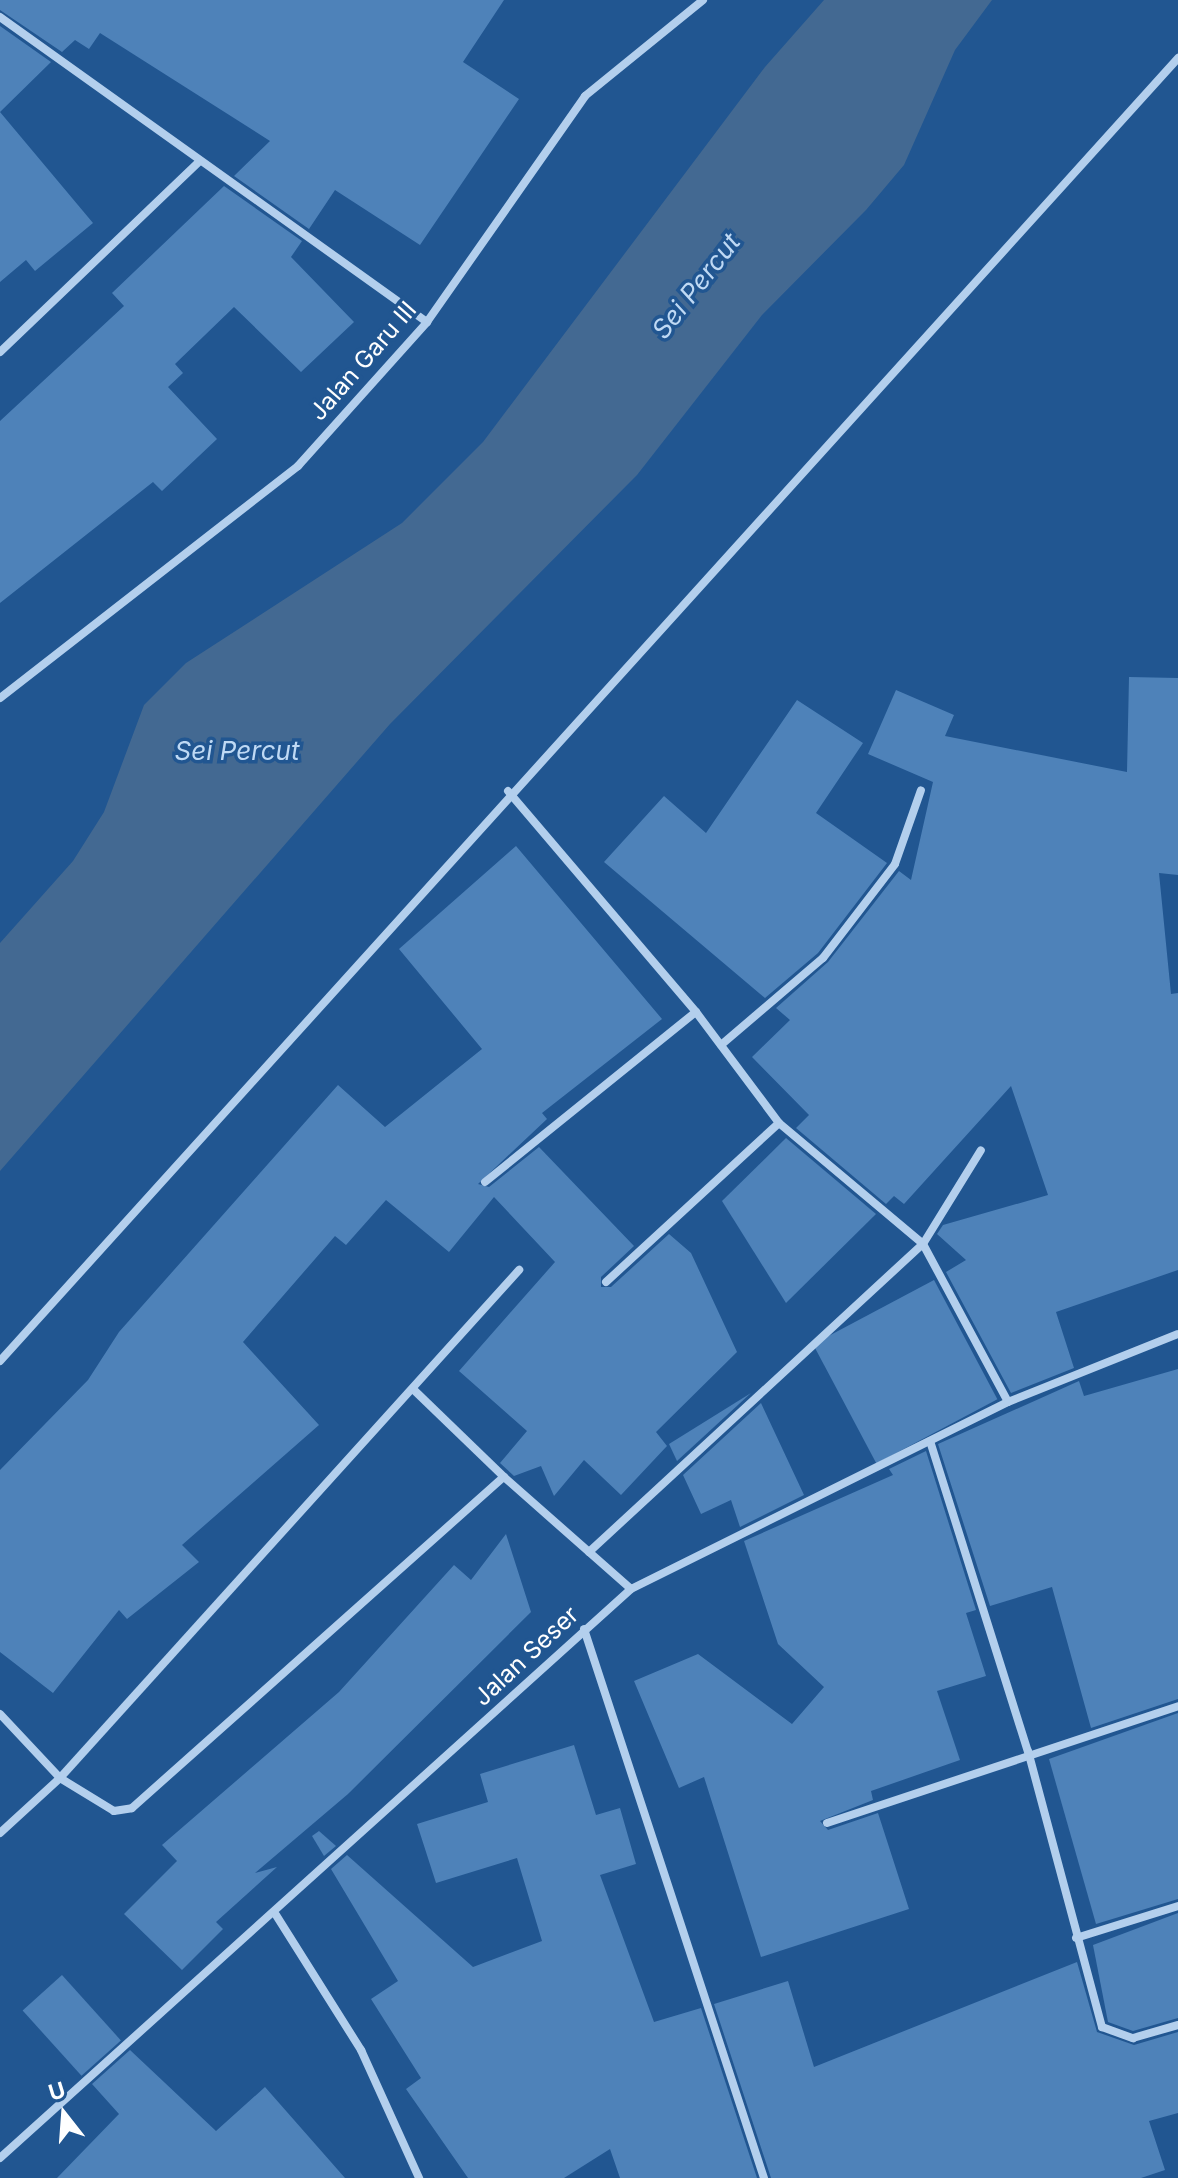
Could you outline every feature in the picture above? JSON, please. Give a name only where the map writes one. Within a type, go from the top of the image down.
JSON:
[{"type":"street","name":"Jalan Garu III","points":[[0,698],[298,466],[427,322],[585,96],[703,0]]},
{"type":"street","points":[[0,17],[198,163],[427,322]]},
{"type":"street","points":[[0,1361],[508,791],[1178,58]]},
{"type":"street","points":[[0,352],[198,163]]},
{"type":"street","points":[[721,1045],[823,958],[895,864],[921,790]]},
{"type":"street","points":[[508,791],[696,1012],[779,1123],[923,1244],[1008,1402]]},
{"type":"street","points":[[485,1182],[696,1012]]},
{"type":"street","points":[[606,1282],[779,1123]]},
{"type":"street","points":[[589,1552],[923,1244],[981,1150]]},
{"type":"street","points":[[0,1833],[60,1778],[415,1391],[519,1270]]},
{"type":"street","name":"Jalan Seser","points":[[0,2158],[276,1915],[631,1589],[1008,1402],[1178,1334]]},
{"type":"street","points":[[415,1391],[504,1477],[631,1589]]},
{"type":"street","points":[[930,1441],[1028,1751],[1102,2027],[1133,2038],[1178,2025]]},
{"type":"street","points":[[0,1714],[60,1778],[114,1811],[132,1808],[504,1477]]},
{"type":"street","points":[[584,1629],[764,2178]]},
{"type":"street","points":[[827,1823],[1028,1751],[1178,1706]]},
{"type":"street","points":[[1076,1938],[1178,1906]]},
{"type":"street","points":[[276,1915],[361,2050],[419,2178]]},
{"type":"water","name":"Sei Percut","points":[[824,0],[992,0],[955,50],[904,165],[866,210],[762,315],[637,475],[390,724],[0,1171],[0,943],[73,861],[104,812],[144,705],[186,663],[402,523],[483,442],[765,67]]},
{"type":"building","points":[[0,0],[504,0],[463,62],[519,99],[420,245],[335,190],[309,229],[234,176],[270,141],[100,33],[89,49],[75,40],[62,52],[0,10]]},
{"type":"building","points":[[0,26],[51,62],[0,112]]},
{"type":"building","points":[[0,112],[93,223],[35,271],[26,260],[0,282]]},
{"type":"building","points":[[224,186],[302,241],[291,257],[354,322],[301,372],[234,307],[175,364],[183,373],[168,387],[217,439],[162,491],[153,482],[0,603],[0,421],[124,306],[112,293]]},
{"type":"building","points":[[1129,677],[1178,678],[1178,875],[1159,873],[1171,994],[1178,993],[1178,1270],[1056,1312],[1074,1368],[1011,1393],[946,1272],[966,1260],[937,1234],[943,1225],[1048,1195],[1011,1086],[904,1204],[894,1196],[886,1204],[796,1128],[809,1115],[752,1057],[790,1020],[776,1008],[828,962],[899,871],[911,880],[933,782],[868,754],[896,690],[954,715],[945,736],[1127,772]]},
{"type":"building","points":[[797,700],[863,743],[816,813],[887,863],[818,953],[765,998],[604,862],[664,796],[706,833]]},
{"type":"building","points":[[516,846],[662,1019],[542,1113],[547,1119],[478,1184],[489,1187],[539,1147],[634,1246],[601,1277],[601,1287],[611,1287],[669,1234],[691,1253],[737,1352],[656,1432],[667,1446],[621,1495],[584,1460],[554,1496],[541,1466],[514,1476],[500,1463],[527,1431],[459,1371],[555,1262],[494,1197],[449,1252],[386,1200],[346,1245],[335,1236],[243,1342],[319,1425],[182,1545],[199,1562],[127,1619],[119,1610],[53,1693],[0,1652],[0,1470],[88,1380],[119,1332],[338,1085],[385,1127],[482,1049],[399,949]]},
{"type":"building","points":[[786,1138],[876,1214],[786,1303],[722,1201]]},
{"type":"building","points":[[934,1280],[997,1399],[876,1464],[813,1344]]},
{"type":"building","points":[[1178,1369],[1178,1699],[1091,1728],[1052,1587],[990,1606],[938,1444],[1079,1381],[1084,1396]]},
{"type":"building","points":[[751,1393],[677,1461],[669,1444]]},
{"type":"building","points":[[761,1403],[804,1495],[740,1527],[731,1500],[701,1514],[683,1475]]},
{"type":"building","points":[[926,1451],[976,1610],[966,1613],[986,1676],[937,1691],[960,1760],[871,1791],[873,1800],[820,1821],[828,1830],[878,1813],[909,1909],[761,1957],[704,1777],[679,1788],[634,1681],[698,1654],[792,1724],[824,1687],[778,1644],[744,1541],[893,1475],[889,1469]]},
{"type":"building","points":[[506,1534],[531,1612],[348,1794],[255,1873],[277,1867],[216,1922],[223,1929],[182,1970],[124,1914],[177,1861],[162,1845],[339,1692],[454,1565],[471,1580]]},
{"type":"building","points":[[1178,1713],[1178,1899],[1096,1924],[1049,1759]]},
{"type":"building","points":[[574,1745],[596,1815],[620,1808],[636,1864],[600,1875],[654,2022],[701,2008],[757,2178],[620,2178],[610,2149],[564,2178],[468,2178],[406,2089],[421,2078],[371,1999],[398,1981],[331,1869],[347,1855],[473,1967],[542,1941],[517,1858],[436,1883],[417,1824],[488,1802],[480,1774]]},
{"type":"building","points":[[319,1831],[336,1846],[324,1856],[312,1836]]},
{"type":"building","points":[[1178,1913],[1178,2018],[1133,2031],[1108,2022],[1093,1945]]},
{"type":"building","points":[[1077,1962],[1097,2032],[1134,2045],[1178,2032],[1178,2113],[1149,2121],[1165,2170],[1141,2178],[771,2178],[714,2004],[788,1981],[814,2067]]},
{"type":"building","points":[[62,1975],[121,2040],[81,2076],[23,2010]]},
{"type":"building","points":[[130,2050],[216,2131],[265,2087],[345,2178],[57,2178],[119,2114],[92,2084]]}]
